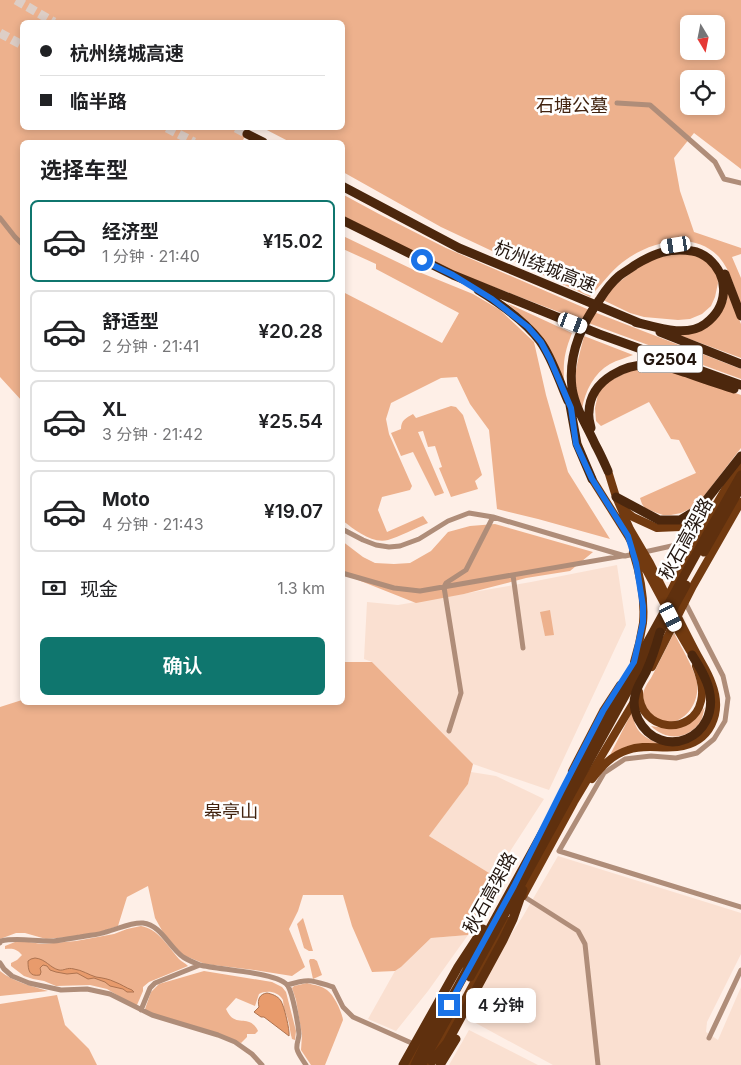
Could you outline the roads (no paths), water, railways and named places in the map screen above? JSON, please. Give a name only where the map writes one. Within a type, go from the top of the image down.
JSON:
[{"type":"highway","points":[[247,134],[258,140]]},
{"type":"highway","name":"杭州绕城高速","points":[[345,188],[458,248],[741,364]]},
{"type":"highway","name":"G2504","points":[[345,221],[453,275],[599,334],[741,385]]},
{"type":"highway","points":[[592,479],[576,444],[567,380],[567,358],[581,318],[609,279],[628,263],[653,249],[676,245],[689,245],[701,248],[717,260],[728,280],[741,316]]},
{"type":"highway","points":[[608,471],[575,398],[572,380],[575,350],[588,316],[618,276],[649,256],[666,250],[680,249],[695,251],[714,263],[723,279],[724,293],[721,304],[714,316],[703,326],[678,331],[635,322]]},
{"type":"highway","points":[[453,275],[492,299],[528,327],[541,342],[571,408]]},
{"type":"highway","points":[[596,445],[588,414],[590,402],[600,384],[617,372],[636,366],[656,365],[671,368],[741,391]]},
{"type":"highway","points":[[616,498],[659,520],[680,520],[700,508],[741,456]]},
{"type":"highway","name":"秋石高架路","points":[[415,1065],[428,1038],[741,475]]},
{"type":"highway","name":"秋石高架路","points":[[421,1065],[741,487]]},
{"type":"highway","points":[[660,632],[655,651],[634,697],[636,714],[645,730],[665,741],[672,742],[690,738],[704,727],[708,720],[711,701],[709,690],[703,673],[692,655]]},
{"type":"highway","points":[[434,1064],[457,1026],[509,929],[522,892],[544,844]]},
{"type":"highway","points":[[403,1065],[458,967],[505,891],[519,874]]},
{"type":"highway","points":[[434,1064],[452,1045],[476,1000],[493,947]]},
{"type":"highway","points":[[410,1065],[446,1000],[461,976],[474,962]]},
{"type":"main road","points":[[410,1065],[419,1046],[449,1005],[474,962],[603,711],[634,662],[696,541],[741,464]]},
{"type":"main road","points":[[608,471],[616,498],[630,529],[639,543],[683,633],[698,673],[702,692],[698,710],[692,717],[685,722],[670,726],[660,725],[646,715],[639,701],[639,692]]},
{"type":"main road","points":[[574,802],[596,774],[616,755],[639,747],[667,748],[695,742],[713,723],[716,707],[716,695],[712,682],[628,536],[592,479]]},
{"type":"main road","points":[[616,498],[633,517],[657,528],[680,527],[700,518],[726,488]]},
{"type":"main road","points":[[434,1064],[493,947],[574,802],[639,692],[685,602],[741,502]]},
{"type":"main road","points":[[628,536],[636,563],[643,606],[643,622],[634,662]]},
{"type":"street","points":[[617,103],[650,105],[715,162],[724,179],[741,184]]},
{"type":"street","points":[[0,218],[20,242]]},
{"type":"street","points":[[345,531],[376,545],[400,546],[419,539],[448,520],[468,513],[493,517],[625,556]]},
{"type":"street","points":[[449,731],[461,693],[444,587],[446,583],[466,570],[493,517]]},
{"type":"street","points":[[345,574],[394,588],[420,591],[625,556],[696,541],[715,548]]},
{"type":"street","points":[[513,575],[523,648]]},
{"type":"street","points":[[685,602],[723,676],[728,698],[725,721],[714,739],[697,753],[676,758],[650,756],[625,759],[604,773],[559,851],[741,907]]},
{"type":"street","points":[[523,896],[578,931],[585,944],[598,1065]]},
{"type":"street","points":[[0,943],[1,941],[21,939],[53,941],[105,933],[128,925],[143,923],[150,925],[157,929],[183,957],[200,965],[249,972],[283,981],[287,985],[292,998],[298,1027],[297,1050],[306,1065]]},
{"type":"street","points":[[0,963],[12,976],[29,983],[61,990],[87,989],[110,994],[141,1010],[202,1029],[235,1042],[252,1054],[262,1065]]},
{"type":"street","points":[[141,1010],[150,988],[155,983],[200,965]]},
{"type":"street","points":[[709,1038],[741,970]]},
{"type":"street","points":[[287,985],[304,980],[312,980],[333,987],[343,1007],[353,1017],[419,1046]]},
{"type":"tunnel","points":[[16,0],[51,20]]},
{"type":"tunnel","points":[[0,33],[20,44]]},
{"type":"tunnel","points":[[171,130],[190,140]]},
{"type":"tunnel","points":[[240,130],[247,134]]},
{"type":"park label","name":"石塘公墓","points":[[572,106]]},
{"type":"park label","name":"皋亭山","points":[[231,812]]}]
